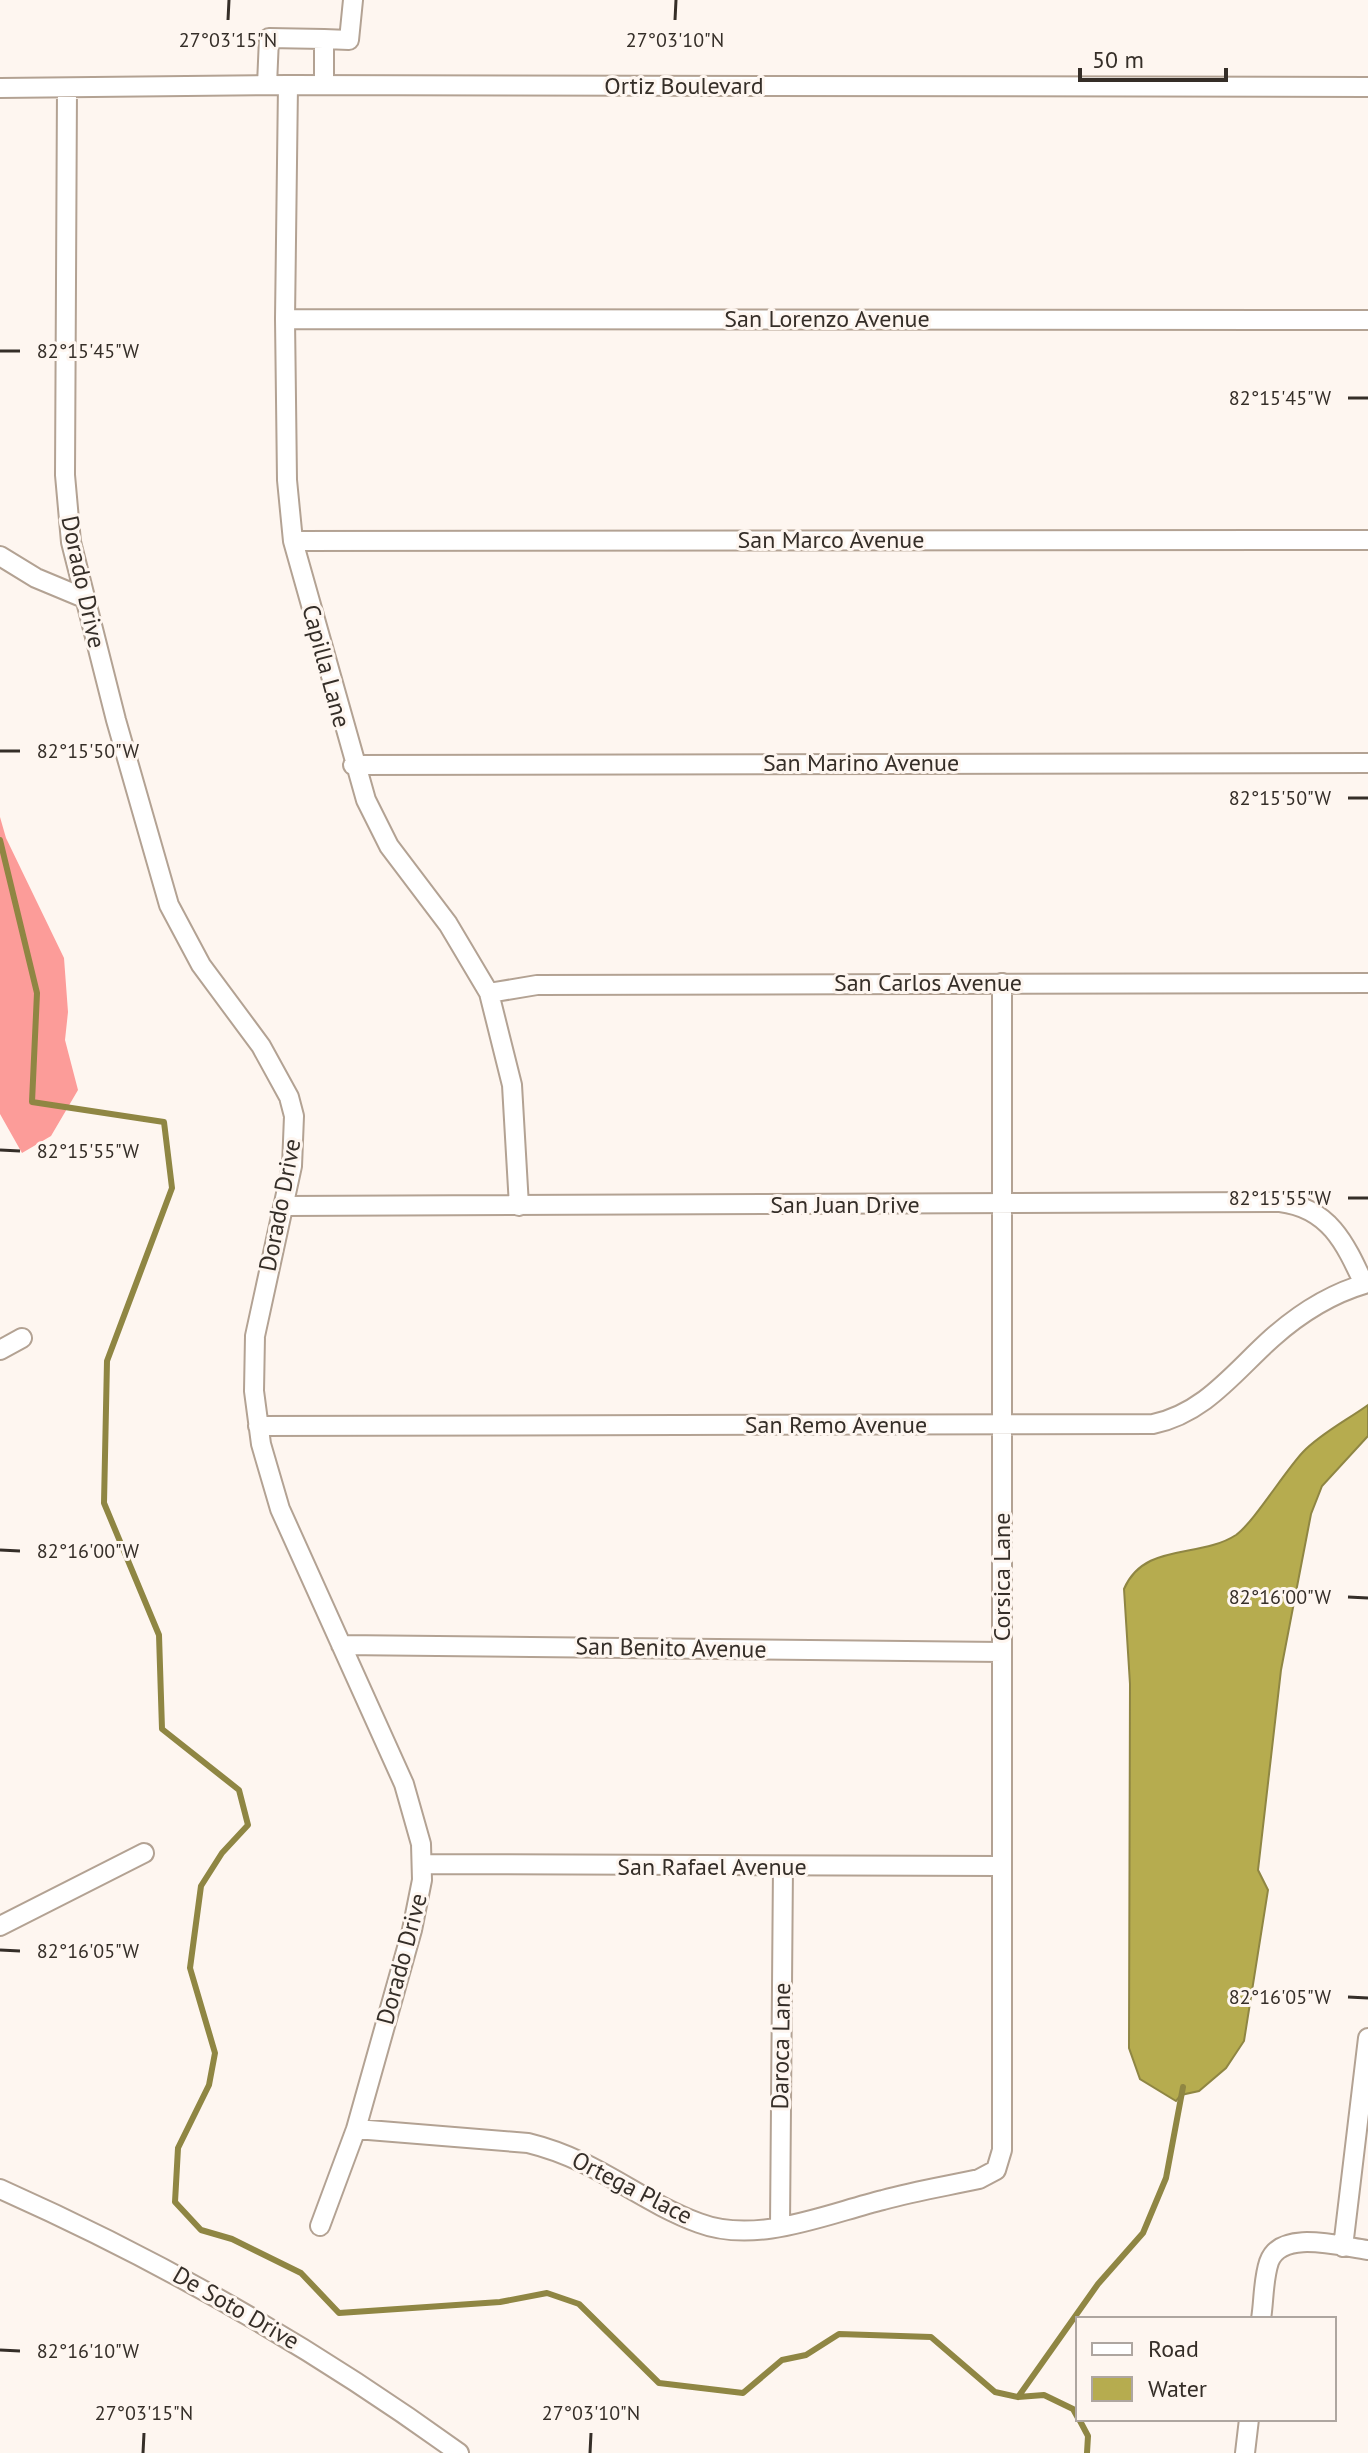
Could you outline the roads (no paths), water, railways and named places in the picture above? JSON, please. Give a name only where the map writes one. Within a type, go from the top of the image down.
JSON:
[{"type":"street","points":[[267,85],[269,38],[349,40],[353,0]]},
{"type":"street","points":[[324,39],[324,85]]},
{"type":"street","name":"Ortiz Boulevard","points":[[0,88],[267,85],[1368,87]]},
{"type":"street","name":"Capilla Lane","points":[[288,85],[285,319],[287,480],[293,541],[353,765],[366,800],[389,846],[448,924],[489,993],[512,1085],[519,1206]]},
{"type":"street","name":"Dorado Drive","points":[[67,88],[65,475],[71,542],[157,869],[176,922],[201,965],[261,1046],[289,1097],[295,1140],[284,1206],[255,1336],[253,1366],[258,1426],[266,1466],[280,1509],[404,1784],[423,1864],[414,1922],[356,2129],[320,2226]]},
{"type":"street","name":"San Lorenzo Avenue","points":[[285,319],[1368,320]]},
{"type":"street","name":"San Marco Avenue","points":[[293,541],[1368,540]]},
{"type":"street","points":[[0,556],[36,578],[84,598]]},
{"type":"street","name":"San Marino Avenue","points":[[353,765],[1368,763]]},
{"type":"street","name":"Corsica Lane","points":[[996,2170],[1002,2150],[1002,983]]},
{"type":"street","name":"San Carlos Avenue","points":[[489,993],[537,985],[1368,983]]},
{"type":"street","name":"San Juan Drive","points":[[284,1206],[1295,1204],[1316,1213],[1334,1229],[1366,1284]]},
{"type":"street","name":"San Remo Avenue","points":[[258,1426],[1137,1426],[1180,1416],[1212,1396],[1298,1317],[1366,1284]]},
{"type":"street","points":[[0,1350],[22,1338]]},
{"type":"street","name":"San Benito Avenue","points":[[341,1645],[1002,1652]]},
{"type":"street","points":[[0,1926],[144,1853]]},
{"type":"street","name":"San Rafael Avenue","points":[[423,1864],[1000,1866]]},
{"type":"street","name":"Daroca Lane","points":[[780,2226],[783,1866]]},
{"type":"street","points":[[1343,2247],[1368,2038]]},
{"type":"street","name":"Ortega Place","points":[[356,2129],[540,2146],[591,2164],[700,2223],[737,2232],[780,2226],[979,2179],[996,2170]]},
{"type":"street","name":"De Soto Drive","points":[[0,2189],[181,2275],[308,2350],[459,2453]]},
{"type":"street","points":[[1261,2317],[1268,2265],[1281,2247],[1301,2242],[1368,2250]]},
{"type":"street","points":[[1245,2453],[1249,2421]]},
{"type":"water","points":[[1368,1405],[1368,1436],[1322,1486],[1311,1514],[1281,1670],[1258,1870],[1268,1890],[1244,2041],[1226,2068],[1199,2091],[1181,2095],[1176,2101],[1140,2079],[1129,2048],[1130,1684],[1124,1589],[1133,1574],[1145,1564],[1236,1535],[1310,1445]]},
{"type":"waterway","points":[[0,840],[37,993],[32,1102],[164,1122],[172,1188],[107,1361],[104,1503],[159,1635],[162,1729],[239,1790],[248,1825],[222,1853],[201,1886],[190,1968],[215,2053],[209,2085],[178,2148],[175,2202],[201,2230],[232,2239],[301,2273],[339,2313],[500,2302],[547,2293],[579,2304],[659,2383],[743,2393],[782,2360],[806,2355],[839,2334],[931,2337],[995,2392],[1018,2397],[1044,2395],[1073,2409],[1076,2414]]},
{"type":"waterway","points":[[1018,2397],[1098,2284],[1143,2233],[1166,2178],[1183,2087]]},
{"type":"waterway","points":[[1080,2421],[1088,2436],[1087,2453]]}]
